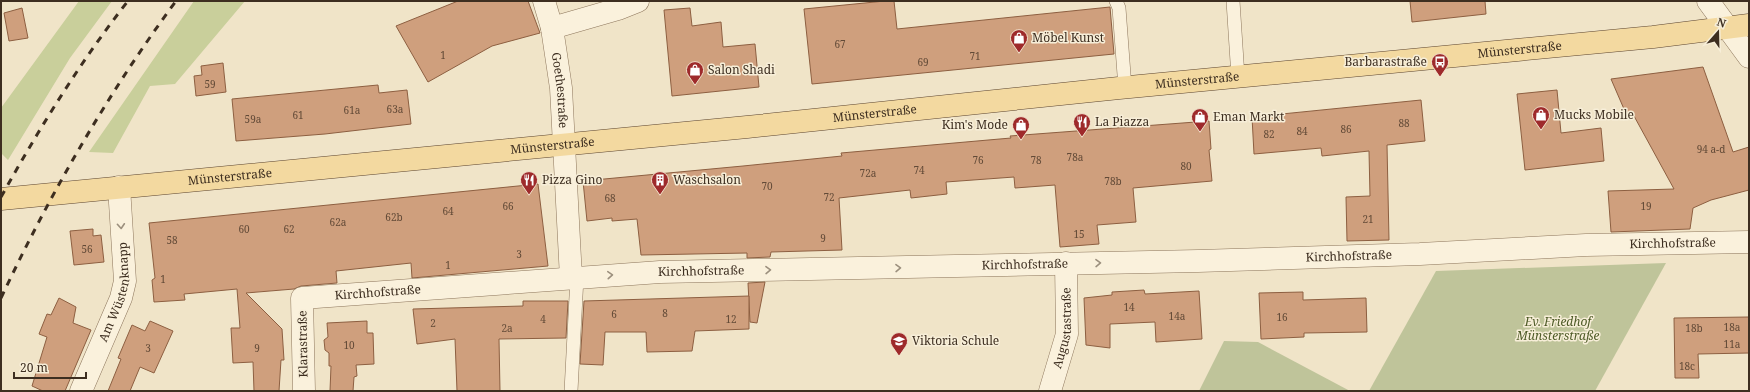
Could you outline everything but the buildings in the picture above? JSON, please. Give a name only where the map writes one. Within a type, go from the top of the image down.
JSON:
[{"type":"main road","name":"Münsterstraße","points":[[1,199],[564,145],[1125,88],[1653,37],[1749,25]]},
{"type":"street","name":"Goethestraße","points":[[544,1],[552,28],[561,88],[574,278]]},
{"type":"street","points":[[552,28],[618,9],[638,1]]},
{"type":"street","points":[[1708,1],[1749,57]]},
{"type":"street","name":"Am Wüstenknapp","points":[[81,391],[121,298],[125,281],[118,187]]},
{"type":"street","name":"Kirchhofstraße","points":[[302,298],[660,272],[1198,261],[1359,256],[1586,245],[1749,242]]},
{"type":"street","name":"Augustastraße","points":[[1050,391],[1067,334],[1066,264]]},
{"type":"street","name":"Klarastraße","points":[[302,298],[304,391]]},
{"type":"lane","points":[[1116,1],[1119,8],[1125,88]]},
{"type":"lane","points":[[1233,1],[1238,77]]},
{"type":"lane","points":[[571,391],[574,278]]},
{"type":"green space","points":[[79,1],[112,1],[70,58],[8,160],[1,153],[1,108]]},
{"type":"green space","points":[[194,1],[245,1],[175,84],[150,86],[113,153],[89,152]]},
{"type":"green space","name":"Ev. Friedhof Münsterstraße","points":[[1666,263],[1595,391],[1369,391],[1436,271]]},
{"type":"green space","points":[[1224,341],[1258,342],[1350,391],[1199,391]]},
{"type":"railway","points":[[1,197],[61,96],[93,48],[128,1]]},
{"type":"railway","points":[[1,298],[39,221],[81,145],[127,72],[176,1]]},
{"type":"place","name":"Möbel Kunst","points":[[1019,53]]},
{"type":"place","name":"Barbarastraße","points":[[1440,77]]},
{"type":"place","name":"Salon Shadi","points":[[695,85]]},
{"type":"place","name":"Mucks Mobile","points":[[1541,130]]},
{"type":"place","name":"Eman Markt","points":[[1200,132]]},
{"type":"place","name":"La Piazza","points":[[1082,137]]},
{"type":"place","name":"Kim's Mode","points":[[1021,140]]},
{"type":"place","name":"Pizza Gino","points":[[529,195]]},
{"type":"place","name":"Waschsalon","points":[[660,195]]},
{"type":"place","name":"Viktoria Schule","points":[[899,356]]}]
